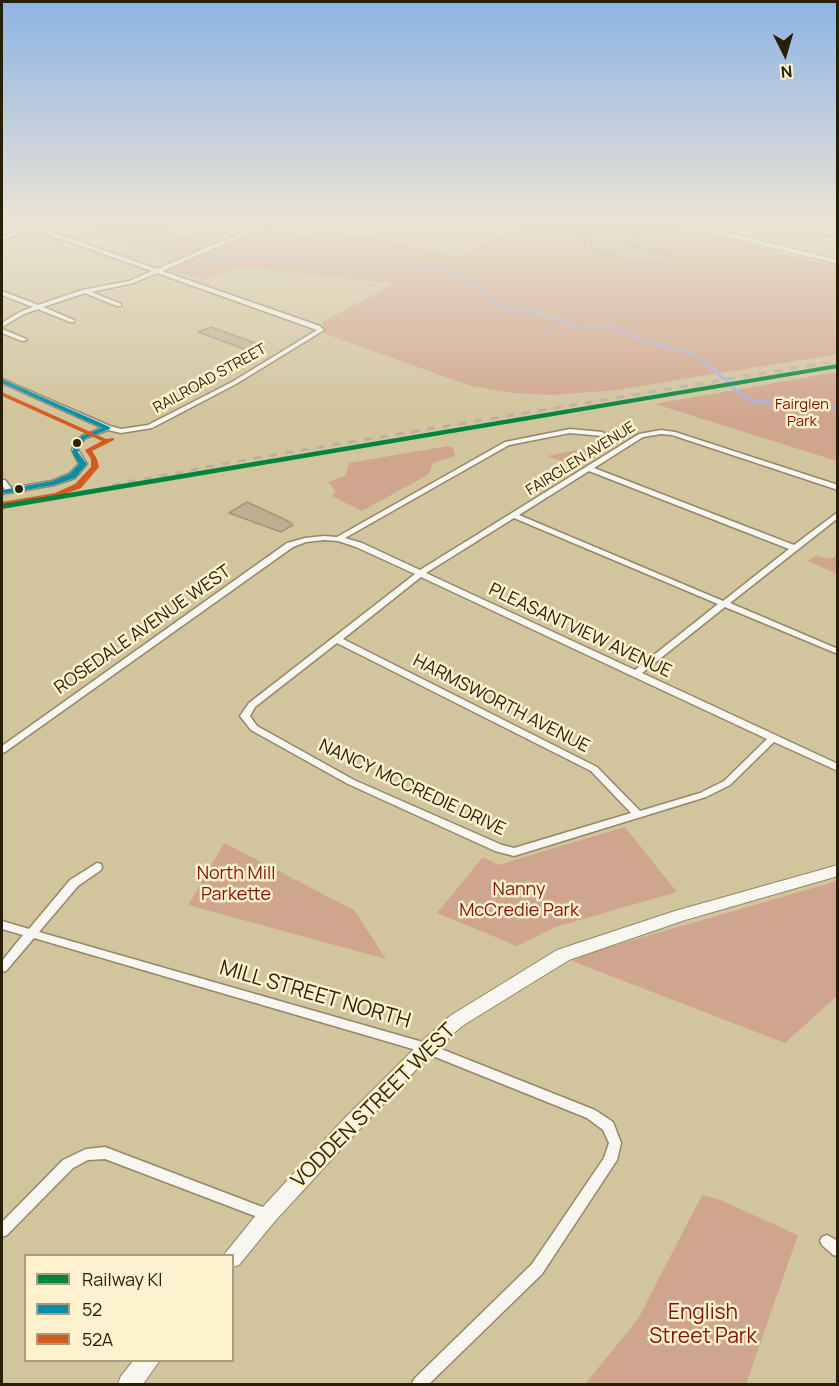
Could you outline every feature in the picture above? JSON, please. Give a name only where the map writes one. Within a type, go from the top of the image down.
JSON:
[{"type":"street","points":[[2,325],[37,307],[84,291],[101,288]]},
{"type":"street","name":"RAILROAD STREET","points":[[6,491],[54,483],[75,474],[83,464],[75,452],[77,443],[84,437],[108,428],[121,431],[160,423],[321,333],[318,327],[206,288]]},
{"type":"street","points":[[84,291],[119,305]]},
{"type":"street","points":[[2,293],[72,321]]},
{"type":"street","points":[[2,331],[24,340]]},
{"type":"street","points":[[2,381],[108,428]]},
{"type":"street","points":[[338,539],[507,443],[570,431],[602,434]]},
{"type":"street","name":"FAIRGLEN AVENUE","points":[[420,574],[641,435],[673,433],[837,488]]},
{"type":"street","points":[[589,468],[794,548]]},
{"type":"street","points":[[2,482],[6,491]]},
{"type":"street","points":[[634,674],[837,514]]},
{"type":"street","points":[[515,516],[837,652]]},
{"type":"street","name":"PLEASANTVIEW AVENUE","points":[[305,540],[338,539],[359,546],[837,768]]},
{"type":"street","name":"ROSEDALE AVENUE WEST","points":[[2,750],[290,545],[305,540]]},
{"type":"street","name":"NANCY MCCREDIE DRIVE","points":[[420,574],[252,705],[245,716],[254,728],[351,782],[499,848],[514,852],[703,795],[727,783],[773,738]]},
{"type":"street","name":"HARMSWORTH AVENUE","points":[[337,639],[594,769],[638,815]]},
{"type":"street","points":[[2,968],[74,883],[97,867]]},
{"type":"street","name":"VODDEN STREET WEST","points":[[234,1256],[268,1215],[426,1048],[456,1021],[563,955],[681,915],[837,870]]},
{"type":"street","name":"MILL STREET NORTH","points":[[2,924],[426,1048],[591,1114],[608,1126],[615,1143],[610,1160],[537,1269],[418,1384]]},
{"type":"street","points":[[2,1231],[68,1164],[86,1155],[105,1153],[268,1215]]},
{"type":"street","points":[[129,1384],[147,1362]]},
{"type":"green space","points":[[387,288],[837,288],[837,354],[617,390],[552,395],[512,393],[471,386],[325,334],[322,322]]},
{"type":"green space","name":"Fairglen Park","points":[[837,372],[837,461],[655,404]]},
{"type":"green space","points":[[594,443],[609,444],[575,465],[547,456],[587,448]]},
{"type":"green space","points":[[449,446],[453,448],[455,456],[433,463],[429,474],[362,511],[331,496],[336,492],[328,482],[345,476],[349,463]]},
{"type":"green space","points":[[837,554],[837,574],[808,561],[815,556],[831,559]]},
{"type":"green space","name":"Nanny McCredie Park","points":[[625,827],[677,892],[555,927],[517,946],[437,913],[483,857],[498,865]]},
{"type":"green space","name":"North Mill Parkette","points":[[224,843],[354,910],[386,959],[188,905]]},
{"type":"green space","points":[[837,881],[837,996],[785,1043],[572,961],[592,952]]},
{"type":"green space","name":"English Street Park","points":[[702,1195],[720,1200],[798,1235],[746,1384],[585,1384],[638,1319]]},
{"type":"building","points":[[211,327],[264,347],[252,352],[198,332]]},
{"type":"building","points":[[247,502],[293,525],[281,532],[229,513]]},
{"type":"waterway","points":[[479,288],[499,307],[509,311],[529,309],[576,328],[608,326],[638,339],[696,355],[709,366]]},
{"type":"waterway","points":[[707,364],[747,399],[799,408],[838,407]]},
{"type":"railway","points":[[809,366],[838,361]]},
{"type":"railway","points":[[112,485],[261,457],[818,364]]},
{"type":"rail line","name":"KI","points":[[2,507],[838,366]]},
{"type":"transit line","name":"52","points":[[2,381],[108,428]]},
{"type":"transit line","name":"52A","points":[[2,394],[103,439]]},
{"type":"transit line","name":"52","points":[[2,492],[54,483],[72,476],[83,464],[75,452],[77,443],[84,437],[108,428]]},
{"type":"transit line","name":"52A","points":[[4,504],[57,495],[78,486],[95,467],[94,459],[88,450],[112,439]]}]
